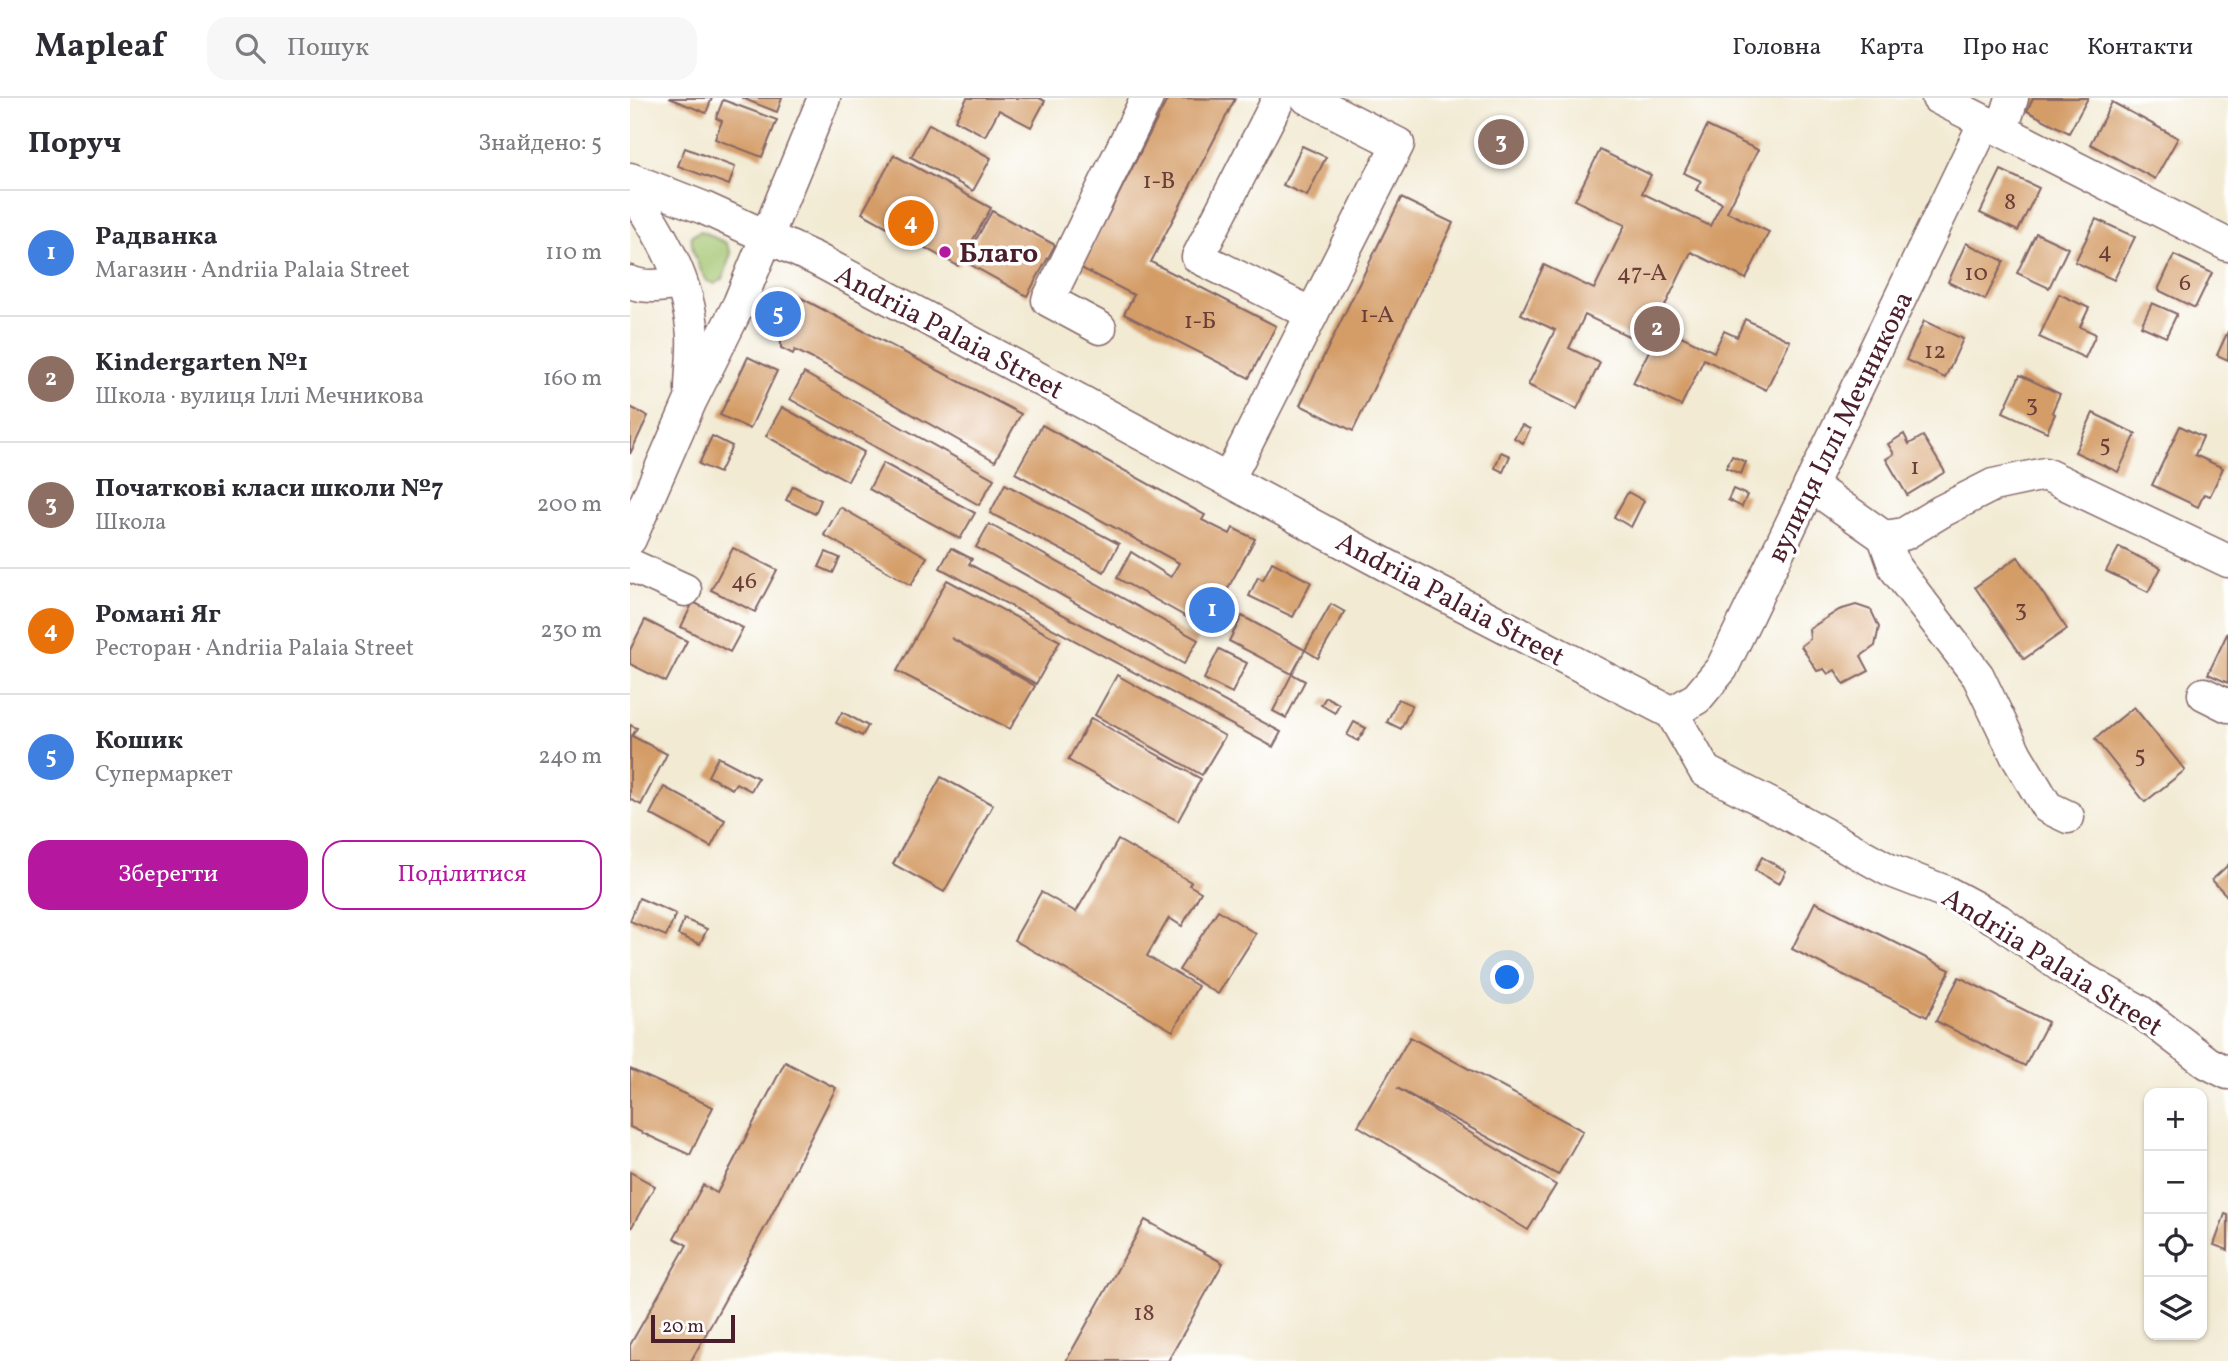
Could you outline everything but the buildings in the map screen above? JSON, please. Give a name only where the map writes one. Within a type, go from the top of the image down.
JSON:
[{"type":"street","points":[[630,539],[690,402],[739,304],[824,98]]},
{"type":"street","points":[[1100,328],[1048,300],[1147,98]]},
{"type":"street","points":[[1279,98],[1198,257],[1312,314]]},
{"type":"street","points":[[1228,480],[1398,144],[1307,98]]},
{"type":"street","points":[[1938,98],[2226,238]]},
{"type":"street","name":"вулиця Іллі Мечникова","points":[[1672,713],[1697,698],[1722,668],[1810,485],[1994,126],[2012,98]]},
{"type":"street","name":"Andriia Palaia Street","points":[[630,179],[767,235],[816,259],[1388,566],[1672,713],[1705,771],[1889,870],[1946,892],[1998,920],[2062,967],[2141,1012],[2208,1063],[2228,1073]]},
{"type":"street","points":[[630,188],[666,246],[681,283],[693,335],[690,402]]},
{"type":"street","points":[[630,282],[635,285],[681,283]]},
{"type":"street","points":[[1884,537],[1904,534],[1993,485],[2045,474],[2228,561]]},
{"type":"street","points":[[1810,485],[1884,537],[1895,568],[1978,676],[2017,755],[2047,807],[2068,817]]},
{"type":"street","points":[[630,565],[685,590]]},
{"type":"green space","points":[[701,231],[726,243],[731,253],[723,279],[715,284],[707,281],[694,253],[692,235]]},
{"type":"place","name":"Початкові класи школи №7","points":[[1501,142]]},
{"type":"place","name":"Романі Яг","points":[[911,223]]},
{"type":"place","name":"Благо","points":[[945,252]]},
{"type":"place","name":"Кошик","points":[[778,314]]},
{"type":"place","name":"Kindergarten №1","points":[[1657,329]]},
{"type":"place","name":"Радванка","points":[[1212,610]]}]
